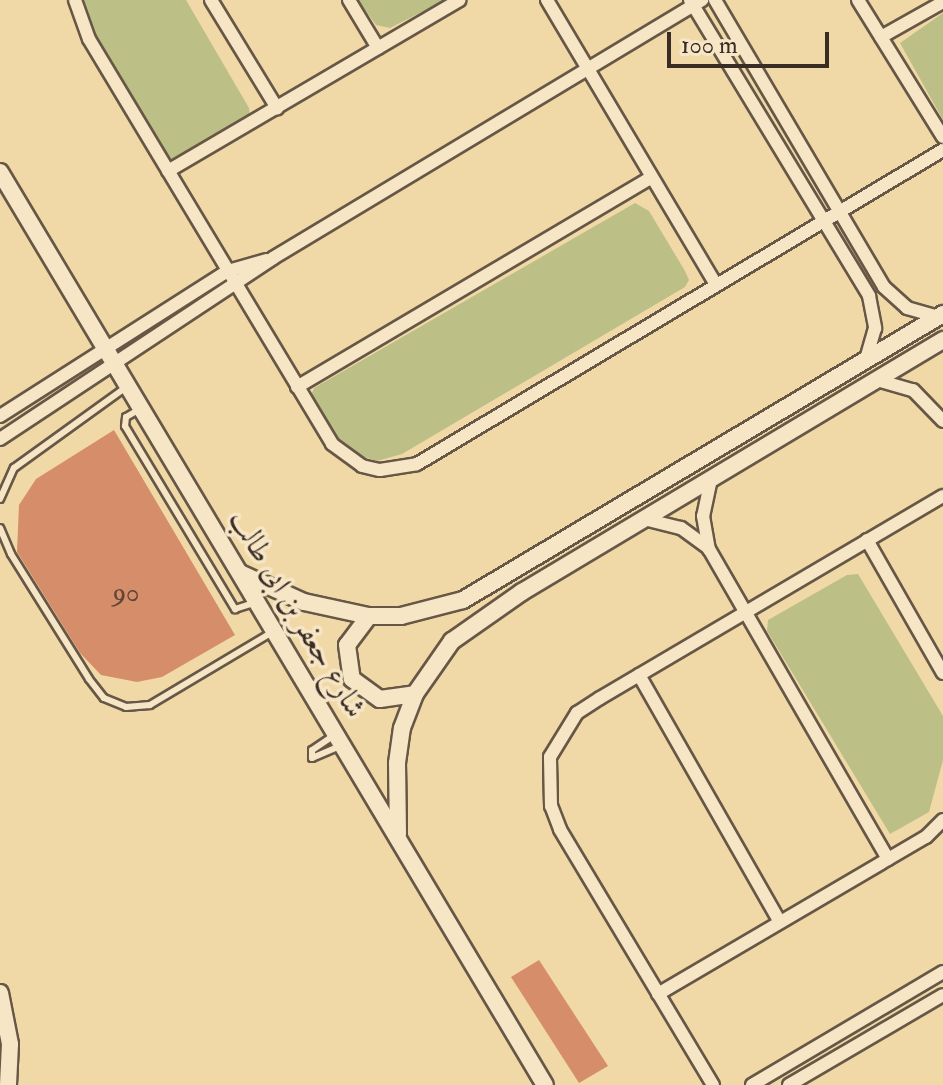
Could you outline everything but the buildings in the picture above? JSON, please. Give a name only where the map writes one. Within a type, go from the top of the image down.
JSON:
[{"type":"street","points":[[75,0],[89,39],[332,444],[345,457],[362,466],[399,470],[417,464],[943,150]]},
{"type":"street","points":[[211,0],[277,108]]},
{"type":"street","points":[[349,0],[378,48]]},
{"type":"street","points":[[168,171],[460,0]]},
{"type":"street","points":[[547,0],[716,285]]},
{"type":"street","points":[[715,0],[884,287],[907,308],[940,316]]},
{"type":"street","points":[[858,0],[943,137]]},
{"type":"street","points":[[0,439],[114,361],[236,286],[273,258],[695,2],[869,296],[875,328],[866,360]]},
{"type":"street","points":[[881,37],[943,2]]},
{"type":"street","name":"شارع جعفر بن ابى طالب","points":[[0,172],[545,1085]]},
{"type":"street","points":[[297,387],[652,177]]},
{"type":"street","points":[[0,416],[104,345],[228,271],[273,258]]},
{"type":"street","points":[[240,573],[304,602],[369,616],[433,610],[510,573],[940,316]]},
{"type":"street","points":[[399,839],[397,763],[415,694],[452,641],[522,592],[943,340]]},
{"type":"street","points":[[877,380],[913,390],[943,421]]},
{"type":"street","points":[[711,479],[703,516],[709,549],[888,859]]},
{"type":"street","points":[[713,1085],[560,829],[547,782],[560,734],[577,713],[943,496]]},
{"type":"street","points":[[644,519],[681,528],[709,549]]},
{"type":"street","points":[[867,540],[943,673]]},
{"type":"street","points":[[510,573],[522,592]]},
{"type":"street","points":[[369,616],[347,645],[352,679],[380,699],[415,694]]},
{"type":"street","points":[[639,675],[780,922]]},
{"type":"street","points":[[658,994],[888,859],[943,820]]},
{"type":"street","points":[[752,1085],[943,972]]},
{"type":"street","points":[[0,993],[10,1044],[8,1085]]},
{"type":"street","points":[[789,1085],[943,995]]},
{"type":"lane","points":[[0,499],[14,468],[128,386]]},
{"type":"lane","points":[[142,408],[124,421],[157,479],[235,609],[257,601]]},
{"type":"lane","points":[[157,479],[177,467]]},
{"type":"lane","points":[[0,528],[11,554],[89,679],[104,698],[126,707],[150,705],[274,630]]},
{"type":"lane","points":[[197,545],[217,534]]},
{"type":"green space","points":[[79,0],[186,0],[249,108],[250,119],[186,154],[172,159],[165,155],[99,46]]},
{"type":"green space","points":[[358,0],[445,0],[390,28],[376,25]]},
{"type":"green space","points":[[943,13],[943,120],[900,43]]},
{"type":"green space","points":[[635,203],[649,211],[685,271],[689,280],[685,287],[402,454],[377,461],[343,450],[309,401],[314,388]]},
{"type":"green space","points":[[858,574],[943,716],[943,760],[929,812],[890,834],[767,631],[768,620],[847,575]]}]
